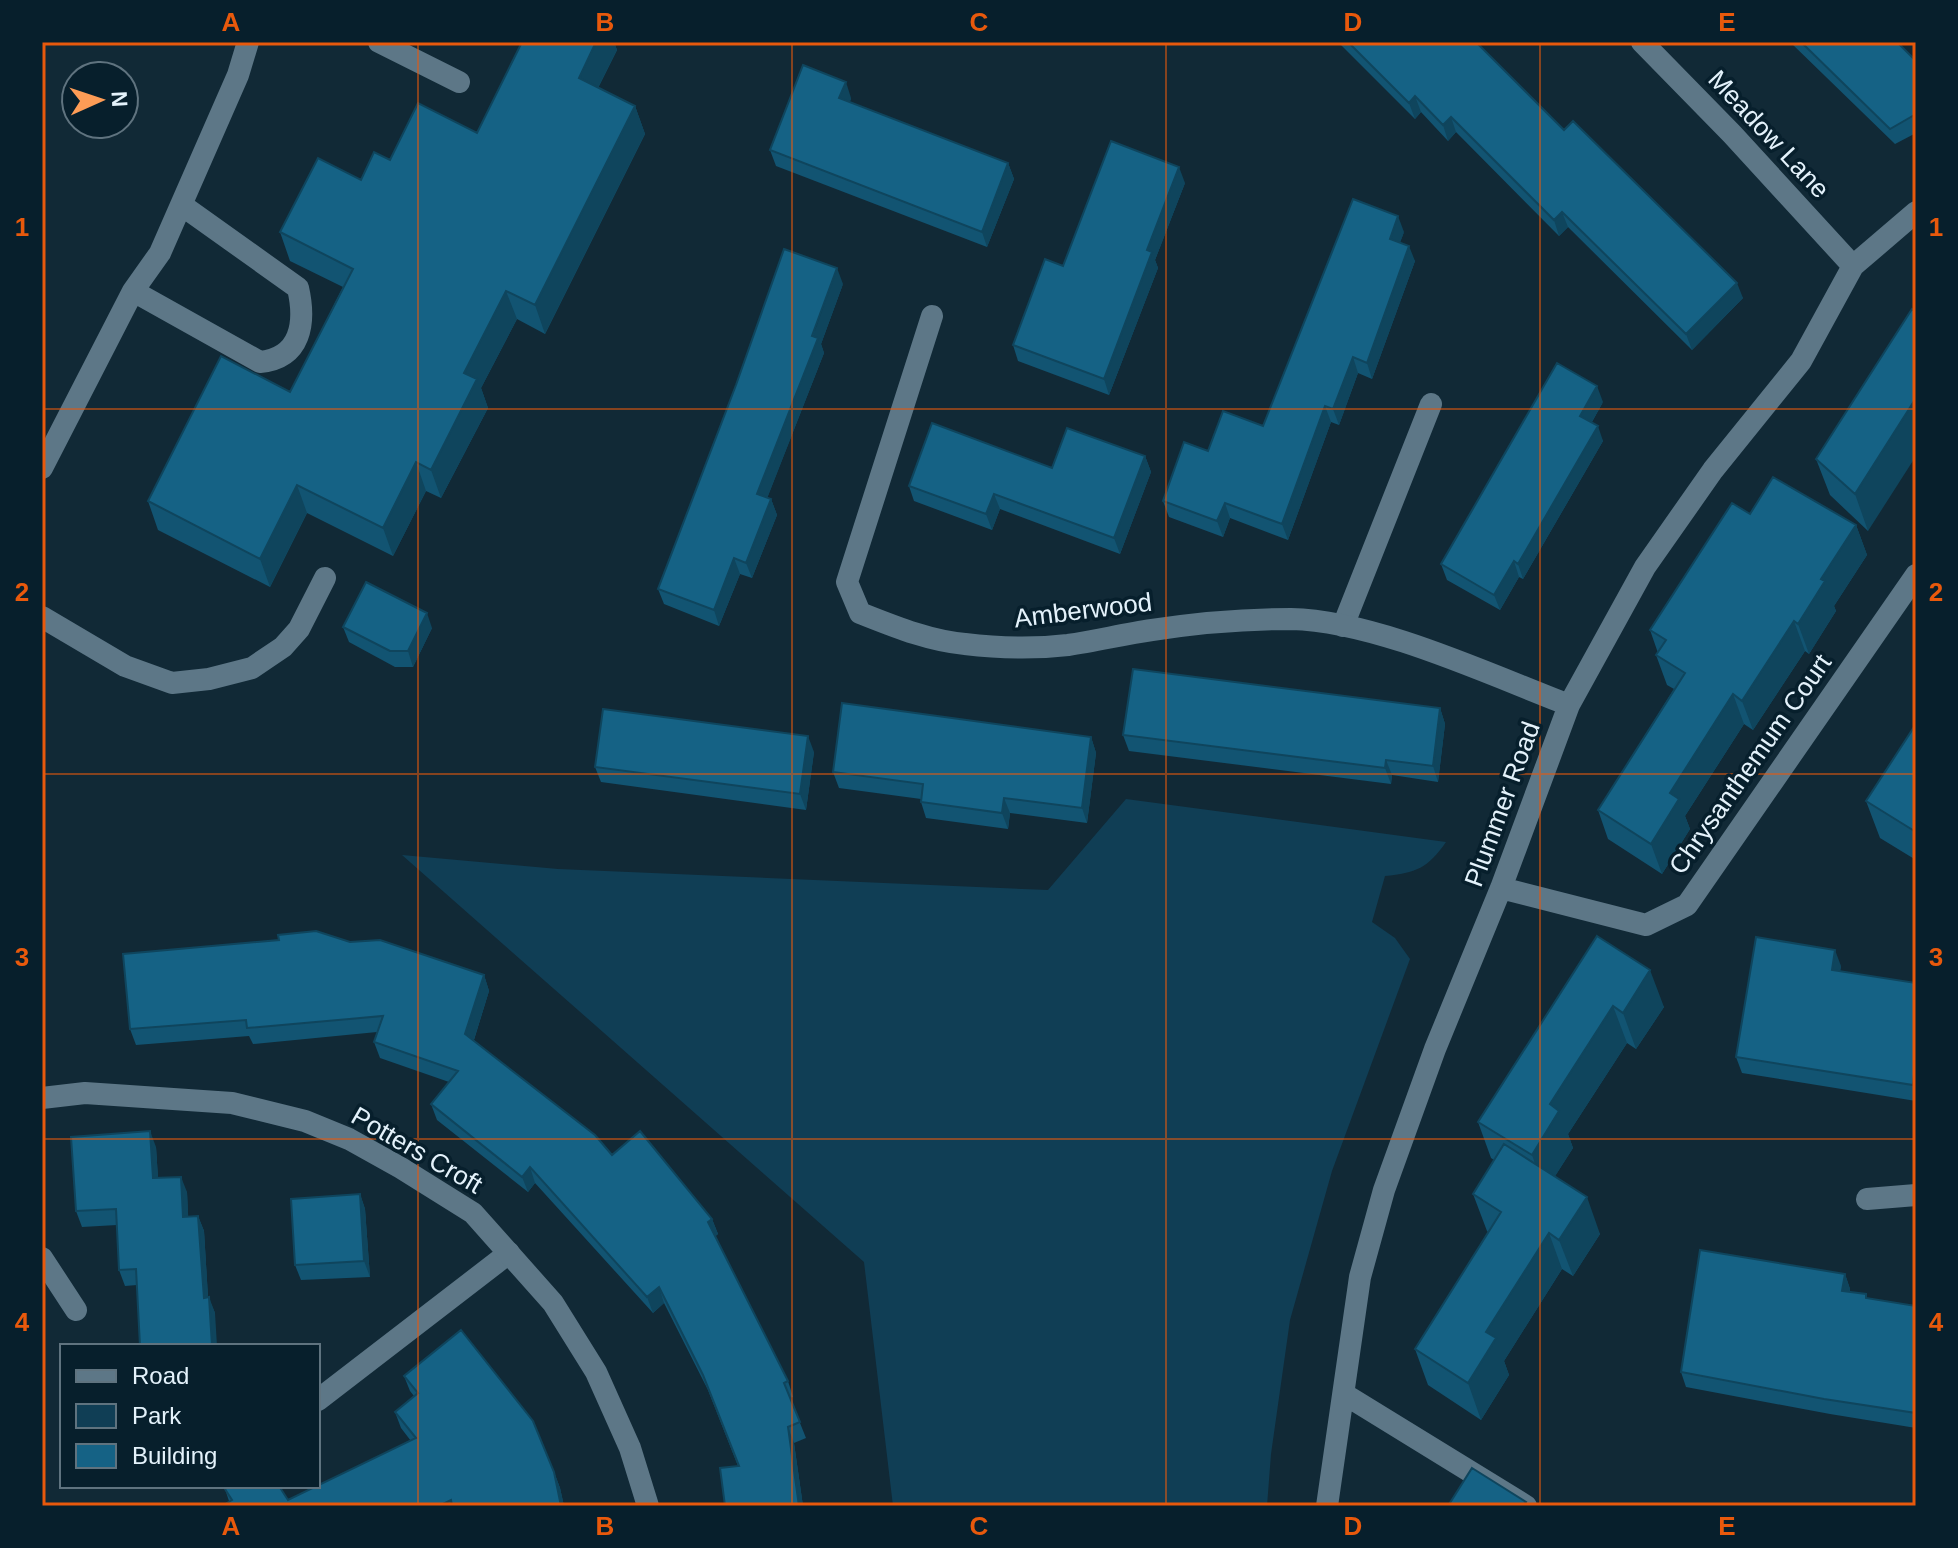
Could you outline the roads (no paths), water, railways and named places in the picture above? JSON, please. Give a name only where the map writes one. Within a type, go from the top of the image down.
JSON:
[{"type":"street","points":[[42,468],[133,291],[160,253],[183,206],[238,75],[248,42]]},
{"type":"street","points":[[379,42],[459,82]]},
{"type":"street","name":"Meadow Lane","points":[[1642,42],[1732,134],[1853,266]]},
{"type":"street","points":[[133,291],[260,362],[276,361],[297,343],[303,310],[298,288],[183,206]]},
{"type":"street","name":"Plummer Road","points":[[1327,1506],[1360,1277],[1384,1190],[1435,1049],[1501,888],[1569,705],[1645,567],[1713,470],[1801,361],[1853,266],[1916,212]]},
{"type":"street","name":"Amberwood","points":[[932,316],[847,582],[860,613],[902,630],[961,644],[1014,648],[1067,645],[1152,630],[1234,621],[1294,619],[1359,629],[1433,653],[1569,705]]},
{"type":"street","points":[[1343,626],[1431,404]]},
{"type":"street","name":"Chrysanthemum Court","points":[[1501,888],[1646,925],[1687,905],[1916,575]]},
{"type":"street","points":[[42,617],[125,666],[172,683],[209,679],[252,668],[283,647],[299,629],[325,578]]},
{"type":"street","name":"Potters Croft","points":[[42,1098],[85,1093],[232,1103],[305,1121],[375,1154],[473,1213],[553,1303],[596,1372],[630,1448],[648,1506]]},
{"type":"street","points":[[1867,1199],[1916,1195]]},
{"type":"street","points":[[320,1398],[509,1253]]},
{"type":"street","points":[[42,1258],[76,1310]]},
{"type":"street","points":[[1344,1394],[1526,1506]]}]
